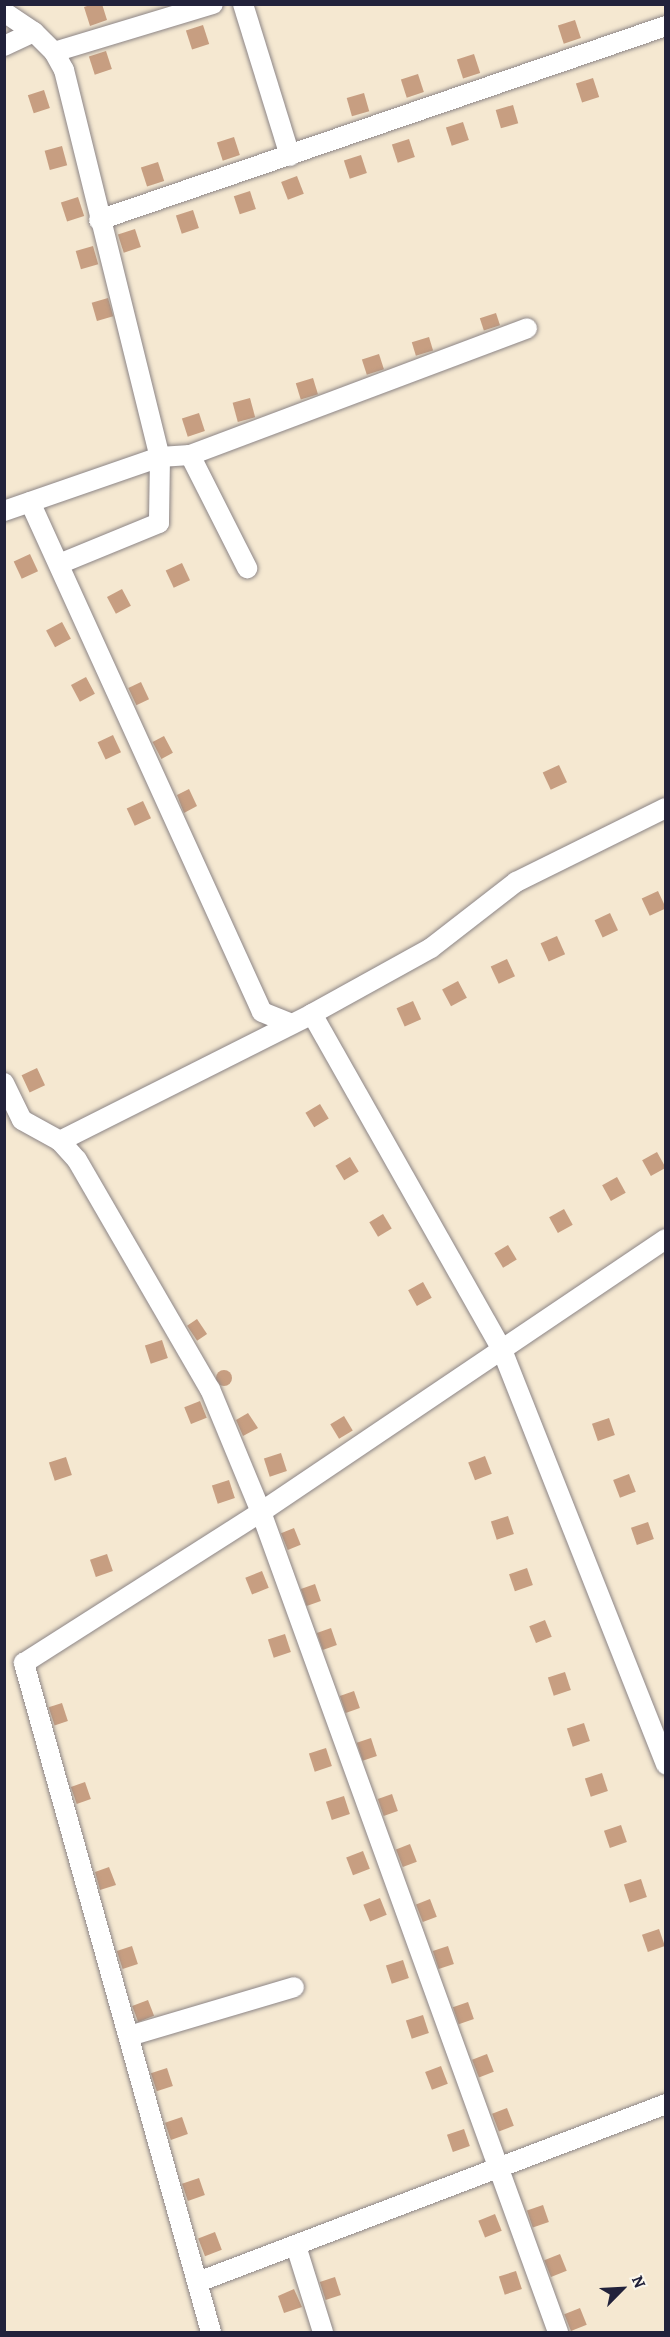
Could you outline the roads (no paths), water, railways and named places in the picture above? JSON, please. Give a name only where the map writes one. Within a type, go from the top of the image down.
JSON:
[{"type":"street","points":[[54,52],[213,4]]},
{"type":"street","points":[[243,4],[290,156]]},
{"type":"street","points":[[4,12],[34,32],[54,52],[64,70],[99,220],[160,457],[159,523],[59,564]]},
{"type":"street","points":[[99,220],[666,26]]},
{"type":"street","points":[[4,46],[34,32]]},
{"type":"street","points":[[4,511],[160,457],[190,455],[527,328]]},
{"type":"street","points":[[190,455],[247,568]]},
{"type":"street","points":[[30,502],[262,1012],[291,1024]]},
{"type":"street","points":[[60,1142],[312,1014],[431,948],[516,882],[666,808]]},
{"type":"street","points":[[312,1014],[502,1350],[666,1765]]},
{"type":"street","points":[[4,1083],[22,1120],[60,1142],[77,1160],[210,1389],[261,1512],[558,2332]]},
{"type":"street","points":[[211,2332],[24,1663],[261,1512],[666,1239]]},
{"type":"street","points":[[129,2037],[294,1987]]},
{"type":"street","points":[[198,2282],[499,2170],[666,2104]]},
{"type":"street","points":[[296,2246],[323,2332]]}]
